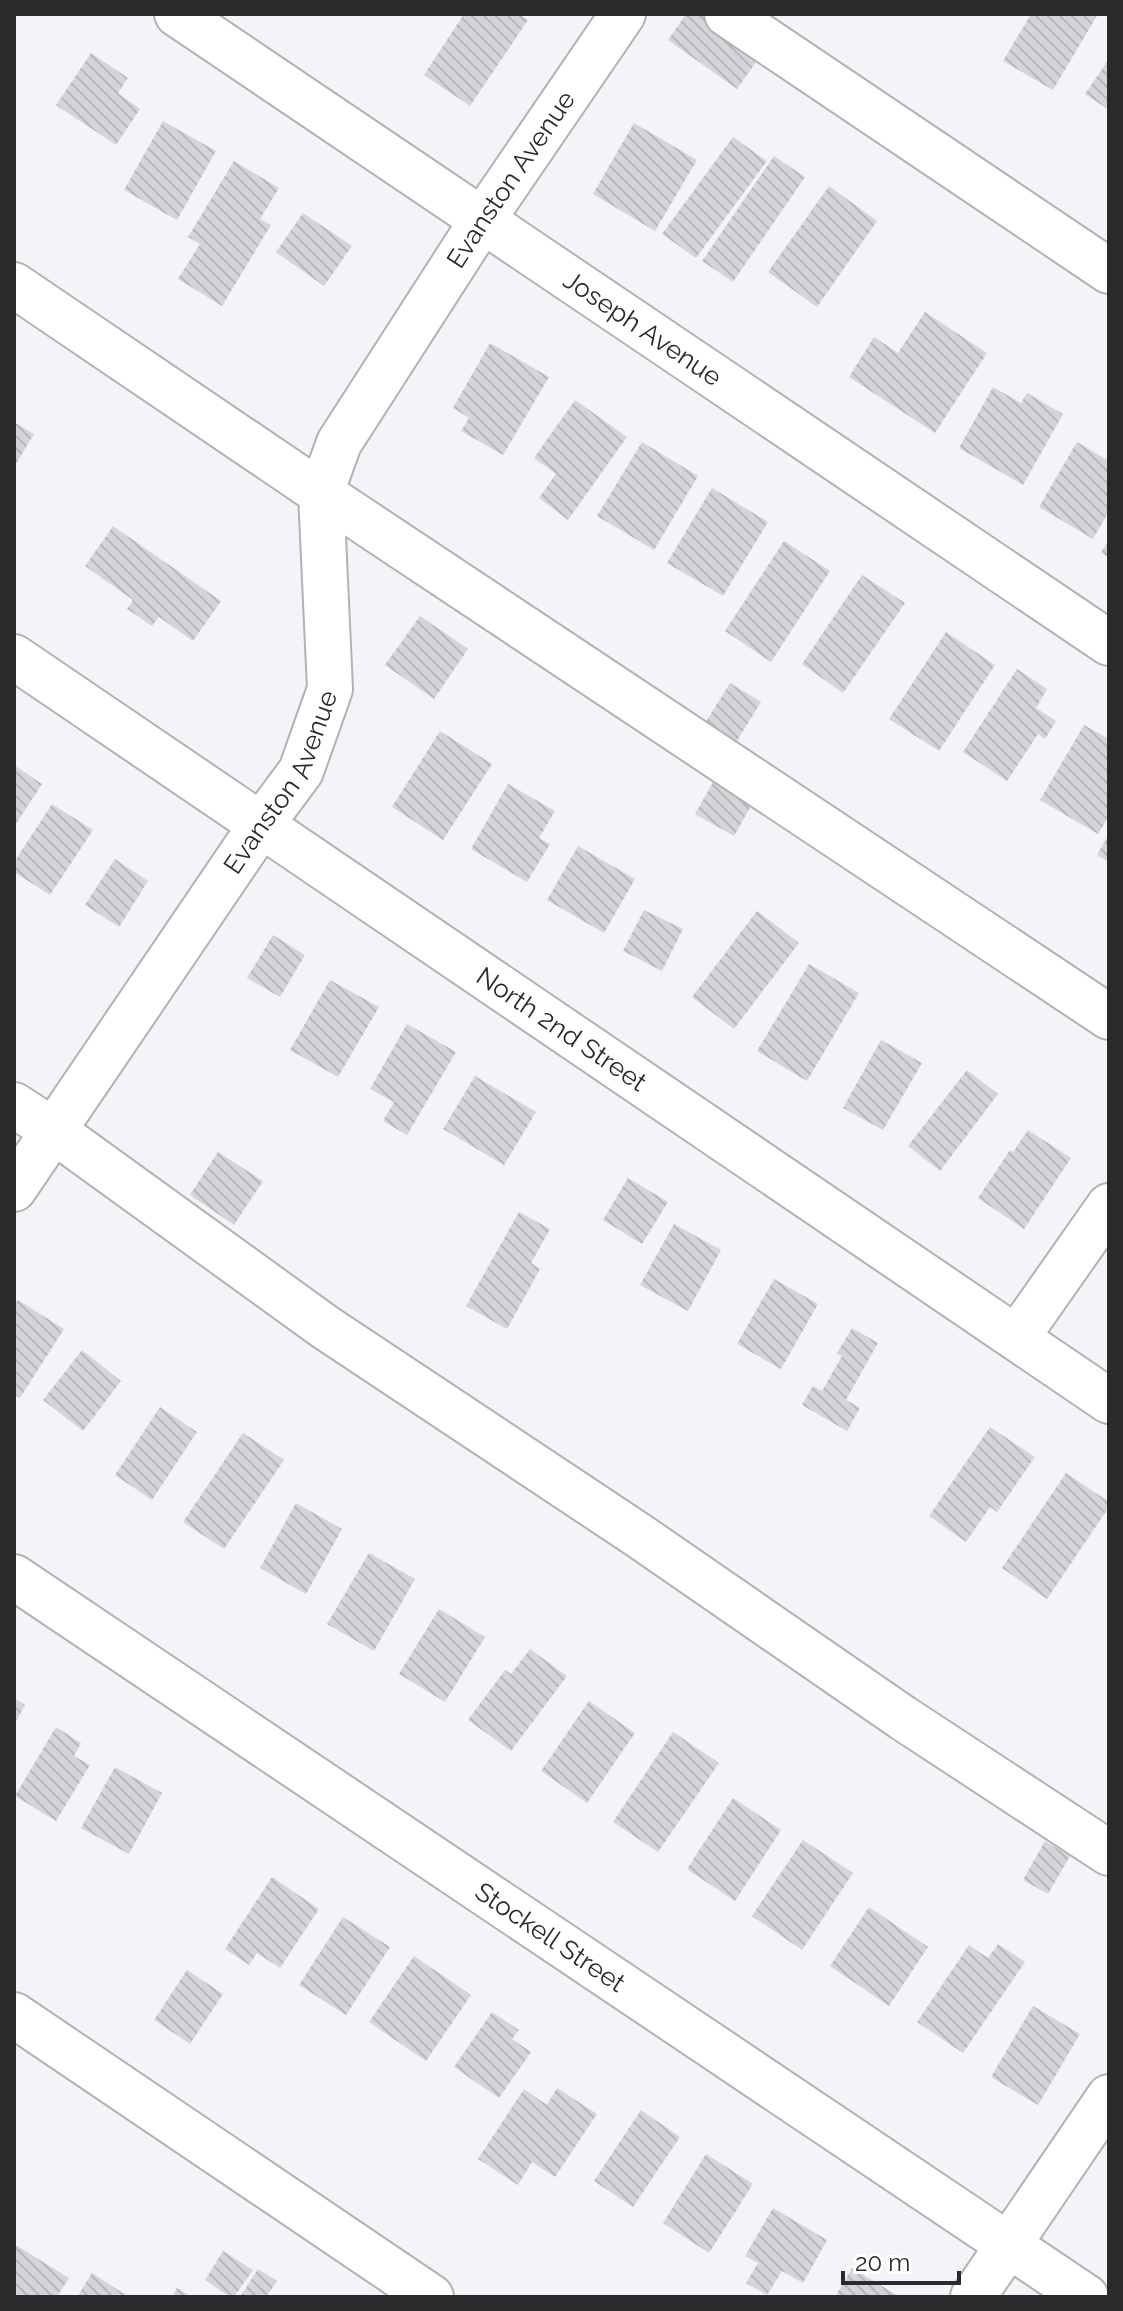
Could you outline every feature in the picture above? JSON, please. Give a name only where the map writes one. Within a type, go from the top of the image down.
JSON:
[{"type":"street","name":"Joseph Avenue","points":[[177,14],[1109,643]]},
{"type":"street","name":"Evanston Avenue","points":[[14,1189],[261,825],[301,771],[330,689],[321,493],[339,443],[483,219],[623,14]]},
{"type":"street","points":[[727,14],[1109,271]]},
{"type":"street","points":[[14,285],[1109,1017]]},
{"type":"street","name":"North 2nd Street","points":[[14,657],[1109,1401]]},
{"type":"street","points":[[14,1105],[325,1327],[638,1535],[903,1718],[1109,1853]]},
{"type":"street","points":[[1017,1337],[1109,1206]]},
{"type":"street","name":"Stockell Street","points":[[14,1577],[1086,2297]]},
{"type":"street","points":[[14,2015],[431,2297]]},
{"type":"street","points":[[973,2297],[1109,2097]]},
{"type":"building","points":[[464,14],[519,14],[528,20],[470,106],[424,75]]},
{"type":"building","points":[[686,14],[713,14],[764,51],[737,89],[668,40]]},
{"type":"building","points":[[1031,14],[1098,14],[1053,90],[1003,61]]},
{"type":"building","points":[[91,53],[128,78],[118,93],[140,109],[116,145],[56,105]]},
{"type":"building","points":[[1109,59],[1109,110],[1085,94]]},
{"type":"building","points":[[163,121],[216,151],[177,220],[124,190]]},
{"type":"building","points":[[634,123],[697,160],[655,231],[593,194]]},
{"type":"building","points":[[733,137],[767,161],[696,258],[662,234]]},
{"type":"building","points":[[774,156],[805,177],[733,282],[702,261]]},
{"type":"building","points":[[234,161],[279,188],[260,219],[271,225],[222,306],[178,279],[200,244],[188,237]]},
{"type":"building","points":[[829,186],[877,221],[817,307],[768,272]]},
{"type":"building","points":[[303,213],[352,246],[324,286],[276,252]]},
{"type":"building","points":[[925,312],[987,353],[935,433],[849,377],[874,337],[898,353]]},
{"type":"building","points":[[490,343],[549,377],[503,455],[461,431],[469,418],[453,408]]},
{"type":"building","points":[[993,387],[1021,403],[1027,393],[1063,414],[1023,485],[959,448]]},
{"type":"building","points":[[575,400],[627,437],[568,520],[539,498],[556,474],[534,458]]},
{"type":"building","points":[[14,422],[34,434],[14,467]]},
{"type":"building","points":[[642,442],[698,476],[654,550],[597,516]]},
{"type":"building","points":[[1077,442],[1109,461],[1109,511],[1093,539],[1039,507]]},
{"type":"building","points":[[712,488],[768,522],[723,596],[667,563]]},
{"type":"building","points":[[113,526],[221,601],[193,641],[159,617],[152,626],[127,609],[133,600],[85,566]]},
{"type":"building","points":[[1109,540],[1109,558],[1101,552]]},
{"type":"building","points":[[784,541],[830,571],[771,662],[725,631]]},
{"type":"building","points":[[862,575],[905,603],[843,693],[802,664]]},
{"type":"building","points":[[420,616],[468,649],[434,699],[385,665]]},
{"type":"building","points":[[946,632],[995,665],[939,751],[889,719]]},
{"type":"building","points":[[1017,669],[1047,689],[1036,708],[1056,721],[1045,739],[1038,734],[1007,781],[963,752]]},
{"type":"building","points":[[730,683],[761,702],[735,744],[704,725]]},
{"type":"building","points":[[1084,725],[1109,739],[1109,816],[1098,834],[1040,800]]},
{"type":"building","points":[[440,731],[492,764],[443,840],[392,807]]},
{"type":"building","points":[[14,765],[42,784],[14,827]]},
{"type":"building","points":[[720,770],[759,792],[734,836],[695,814]]},
{"type":"building","points":[[508,784],[555,811],[539,838],[550,844],[527,882],[471,849]]},
{"type":"building","points":[[52,804],[93,830],[50,895],[14,872],[14,862]]},
{"type":"building","points":[[1109,834],[1109,862],[1097,855]]},
{"type":"building","points":[[578,846],[635,879],[604,933],[547,900]]},
{"type":"building","points":[[115,859],[148,881],[119,927],[85,905]]},
{"type":"building","points":[[644,910],[683,929],[662,971],[623,951]]},
{"type":"building","points":[[757,911],[799,943],[734,1029],[692,997]]},
{"type":"building","points":[[273,935],[305,955],[280,997],[247,978]]},
{"type":"building","points":[[809,964],[859,993],[807,1081],[757,1051]]},
{"type":"building","points":[[330,980],[379,1007],[338,1077],[290,1050]]},
{"type":"building","points":[[407,1024],[456,1052],[407,1135],[383,1121],[394,1102],[370,1089]]},
{"type":"building","points":[[881,1040],[922,1063],[883,1130],[843,1108]]},
{"type":"building","points":[[967,1070],[998,1094],[940,1171],[908,1146]]},
{"type":"building","points":[[475,1076],[536,1112],[504,1165],[443,1129]]},
{"type":"building","points":[[1028,1130],[1071,1158],[1024,1229],[978,1198],[1010,1150],[1013,1152]]},
{"type":"building","points":[[218,1152],[263,1181],[234,1225],[190,1195]]},
{"type":"building","points":[[628,1178],[668,1202],[642,1244],[603,1220]]},
{"type":"building","points":[[519,1212],[550,1229],[531,1263],[540,1269],[507,1329],[466,1306]]},
{"type":"building","points":[[674,1224],[721,1250],[688,1311],[640,1285]]},
{"type":"building","points":[[774,1279],[818,1304],[781,1369],[737,1344]]},
{"type":"building","points":[[18,1300],[64,1329],[20,1398],[14,1395],[14,1305]]},
{"type":"building","points":[[852,1328],[878,1343],[846,1400],[860,1408],[847,1431],[802,1405],[813,1386],[822,1391],[842,1356],[837,1353]]},
{"type":"building","points":[[82,1350],[121,1381],[83,1431],[43,1400]]},
{"type":"building","points":[[160,1407],[197,1432],[152,1500],[115,1475]]},
{"type":"building","points":[[990,1427],[1035,1457],[997,1512],[990,1507],[966,1542],[929,1516]]},
{"type":"building","points":[[243,1433],[284,1460],[224,1549],[183,1522]]},
{"type":"building","points":[[1066,1473],[1109,1502],[1109,1507],[1047,1599],[1002,1568]]},
{"type":"building","points":[[296,1503],[342,1529],[306,1594],[260,1568]]},
{"type":"building","points":[[369,1553],[415,1579],[374,1651],[327,1624]]},
{"type":"building","points":[[439,1609],[485,1637],[445,1702],[399,1674]]},
{"type":"building","points":[[530,1649],[567,1676],[511,1751],[468,1720],[505,1670],[511,1674]]},
{"type":"building","points":[[14,1698],[25,1705],[14,1725]]},
{"type":"building","points":[[589,1701],[635,1733],[587,1803],[541,1771]]},
{"type":"building","points":[[56,1727],[81,1743],[74,1756],[90,1765],[56,1821],[15,1796]]},
{"type":"building","points":[[673,1732],[719,1763],[658,1852],[613,1822]]},
{"type":"building","points":[[115,1767],[162,1793],[129,1854],[81,1828]]},
{"type":"building","points":[[733,1798],[781,1830],[735,1901],[687,1869]]},
{"type":"building","points":[[803,1840],[853,1873],[802,1950],[752,1916]]},
{"type":"building","points":[[1045,1841],[1070,1856],[1048,1894],[1023,1880]]},
{"type":"building","points":[[272,1877],[319,1909],[280,1968],[257,1953],[249,1965],[225,1949]]},
{"type":"building","points":[[869,1907],[928,1947],[889,2006],[830,1966]]},
{"type":"building","points":[[343,1917],[390,1947],[346,2015],[299,1985]]},
{"type":"building","points":[[998,1944],[1025,1962],[963,2053],[917,2022],[969,1945],[988,1958]]},
{"type":"building","points":[[414,1956],[471,1995],[426,2061],[369,2022]]},
{"type":"building","points":[[187,1970],[223,1994],[190,2044],[154,2020]]},
{"type":"building","points":[[1033,2006],[1080,2034],[1038,2105],[991,2077]]},
{"type":"building","points":[[492,2012],[519,2030],[512,2039],[531,2052],[499,2098],[454,2067]]},
{"type":"building","points":[[557,2088],[597,2114],[555,2177],[532,2162],[518,2185],[478,2159],[524,2089],[547,2105]]},
{"type":"building","points":[[641,2110],[680,2137],[633,2207],[594,2181]]},
{"type":"building","points":[[706,2154],[753,2184],[709,2253],[663,2223]]},
{"type":"building","points":[[773,2208],[827,2240],[803,2283],[782,2271],[767,2295],[746,2283],[758,2263],[745,2256]]},
{"type":"building","points":[[14,2244],[69,2278],[57,2297],[14,2297]]},
{"type":"building","points":[[223,2251],[253,2270],[234,2297],[205,2280]]},
{"type":"building","points":[[852,2268],[900,2297],[835,2297]]},
{"type":"building","points":[[258,2269],[277,2281],[266,2297],[240,2297]]},
{"type":"building","points":[[92,2273],[129,2297],[77,2297]]},
{"type":"building","points":[[177,2288],[192,2297],[172,2297]]}]
